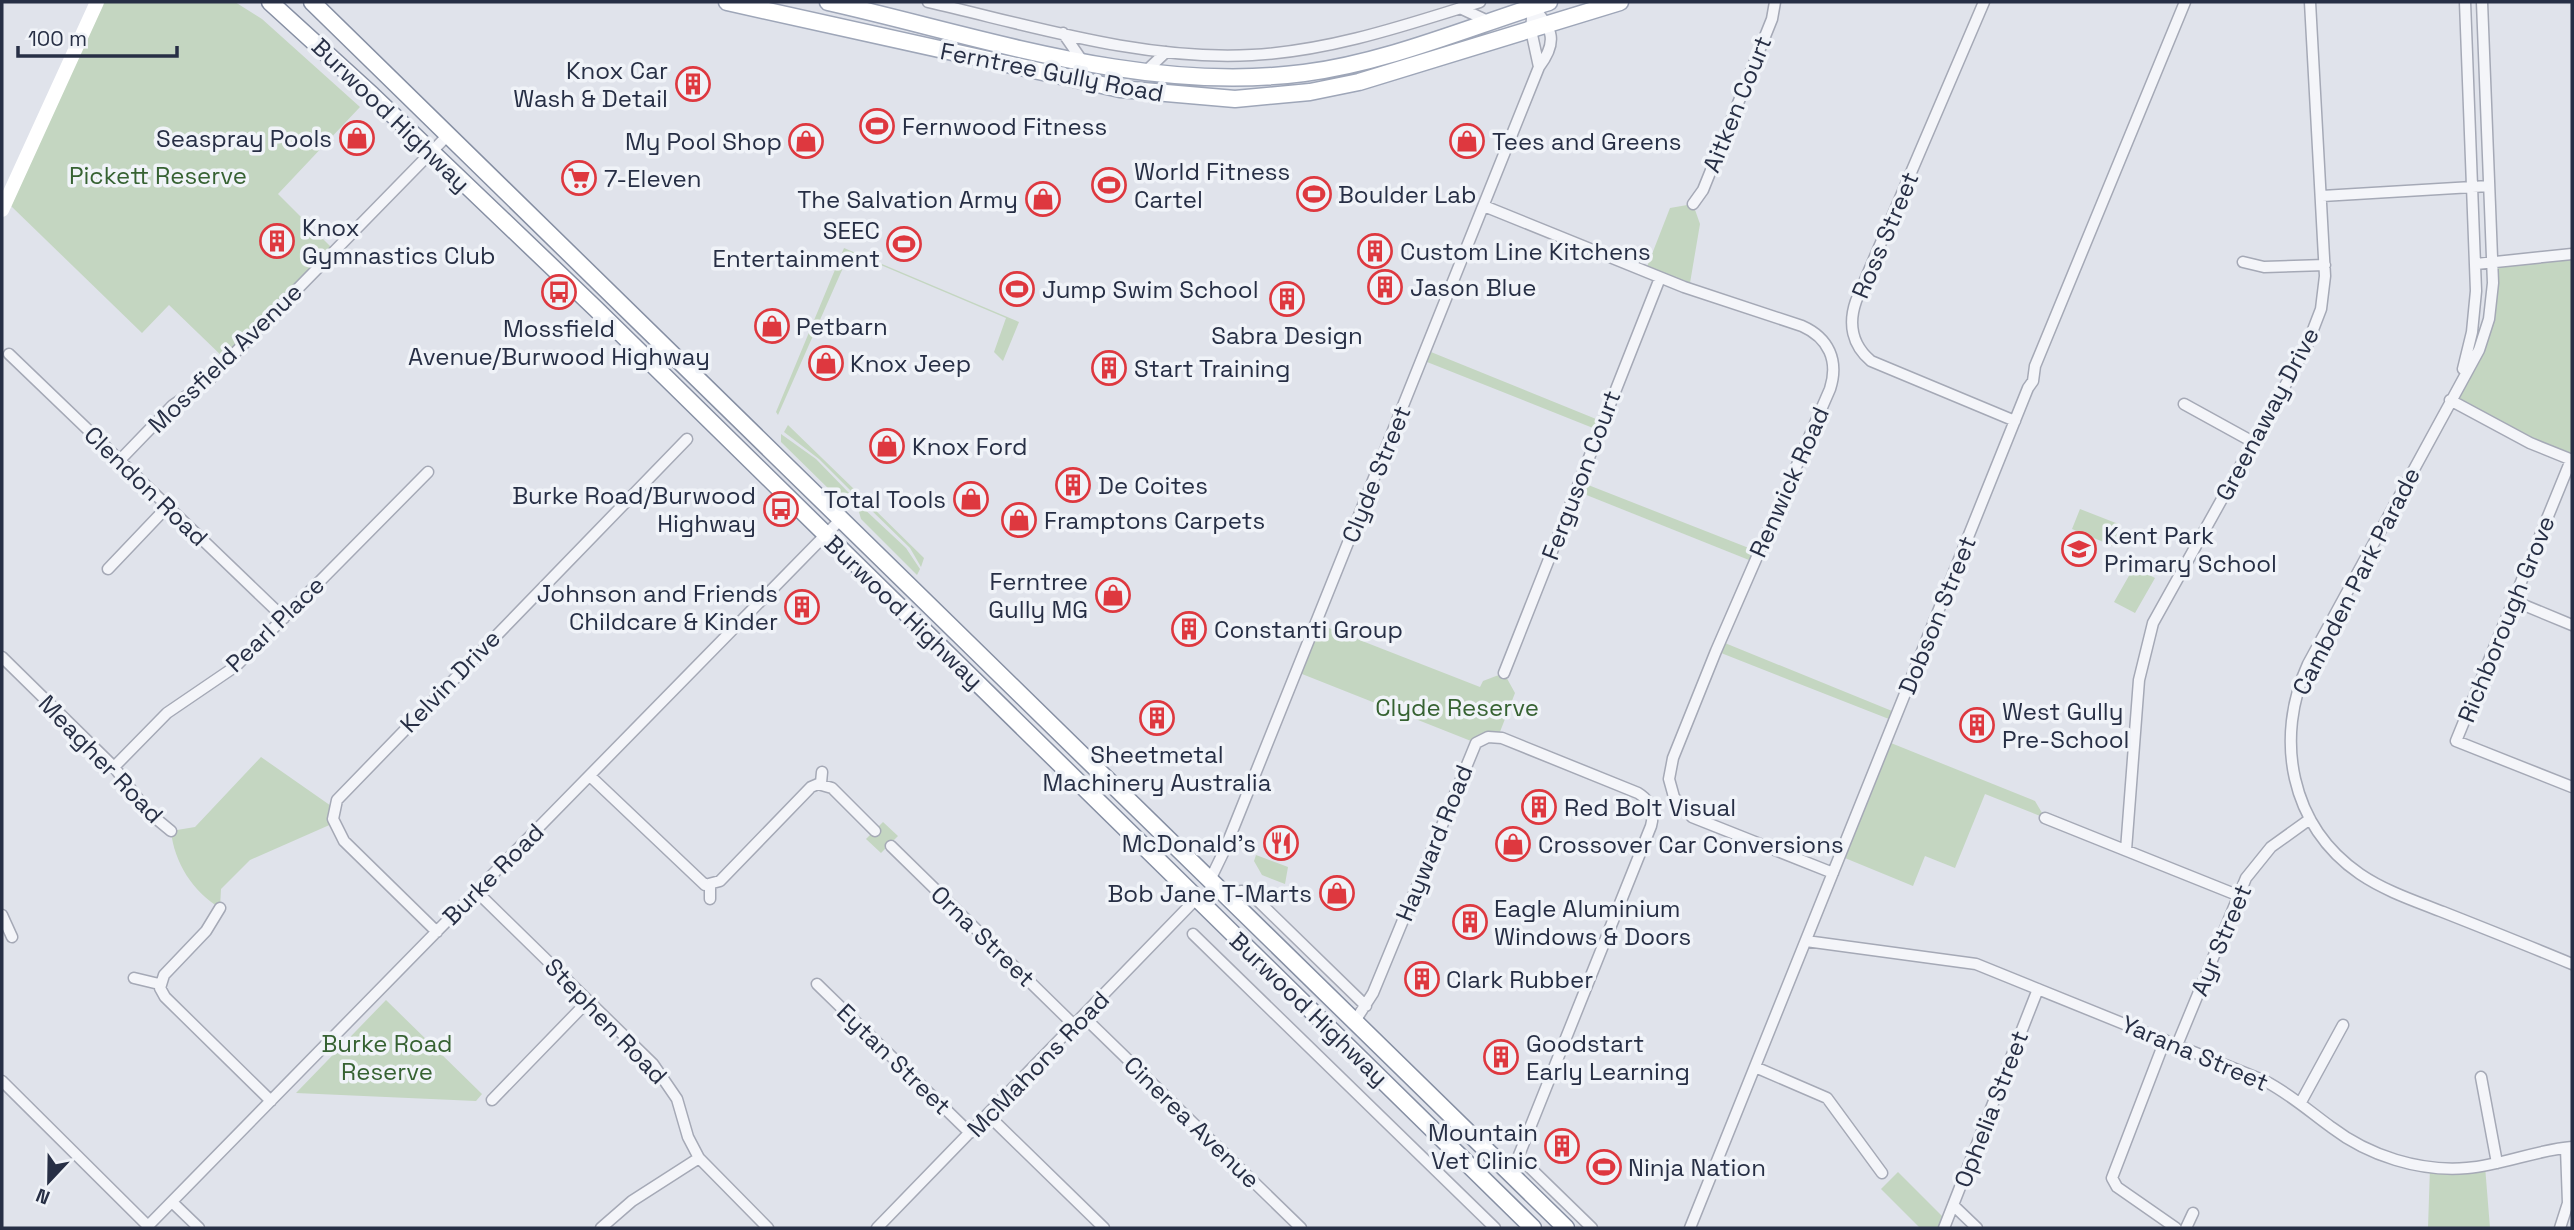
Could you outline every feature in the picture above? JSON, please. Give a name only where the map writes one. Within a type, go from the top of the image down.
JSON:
[{"type":"main road","points":[[2,210],[97,2]]},
{"type":"main road","name":"Burwood Highway","points":[[270,2],[432,153],[826,535],[1533,1228]]},
{"type":"main road","name":"Burwood Highway","points":[[312,2],[1566,1228]]},
{"type":"main road","name":"Ferntree Gully Road","points":[[727,2],[1120,89],[1235,99],[1310,92],[1359,82],[1620,2]]},
{"type":"main road","name":"Ferntree Gully Road","points":[[828,2],[858,5],[924,24],[1083,62],[1144,72],[1220,79],[1307,73],[1368,60],[1543,3]]},
{"type":"main road","points":[[919,46],[924,24]]},
{"type":"main road","points":[[1196,899],[1210,880]]},
{"type":"street","name":"Ferntree Gully Road","points":[[928,2],[1063,33],[1167,52],[1254,55],[1312,48],[1479,2]]},
{"type":"street","name":"Aitken Court","points":[[1693,204],[1708,178],[1772,19],[1775,2]]},
{"type":"street","name":"Ross Street","points":[[1984,2],[1856,301],[1851,323],[1856,343],[1871,361],[2015,421]]},
{"type":"street","name":"Dobson Street","points":[[1690,1228],[2185,2]]},
{"type":"street","name":"Greenaway Drive","points":[[2126,850],[2138,690],[2150,632],[2165,597],[2314,331],[2323,298],[2325,265],[2322,196],[2310,2]]},
{"type":"street","name":"Cambden Park Parade","points":[[2460,380],[2474,320],[2476,264],[2465,2]]},
{"type":"street","name":"Cambden Park Parade","points":[[2482,2],[2493,263],[2493,296],[2487,328],[2300,683],[2291,715],[2289,744],[2295,784],[2310,819],[2340,858],[2371,881],[2572,964]]},
{"type":"street","points":[[1543,3],[1549,24]]},
{"type":"street","points":[[1539,67],[1531,30],[1543,3]]},
{"type":"street","points":[[1460,8],[1490,22]]},
{"type":"street","name":"Clyde Street","points":[[1210,880],[1236,822],[1552,40],[1549,24]]},
{"type":"street","points":[[1063,33],[1083,62]]},
{"type":"street","points":[[1144,72],[1167,52]]},
{"type":"street","name":"Mossfield Avenue","points":[[119,461],[173,405],[218,371],[448,135]]},
{"type":"street","points":[[2322,196],[2489,186]]},
{"type":"street","name":"Renwick Road","points":[[1484,206],[1660,278],[1813,331],[1824,341],[1833,358],[1830,389],[1716,651],[1673,758],[1669,779],[1674,797],[1692,817],[1833,873]]},
{"type":"street","points":[[2476,264],[2572,254]]},
{"type":"street","points":[[2243,262],[2264,267],[2325,265]]},
{"type":"street","name":"Ferguson Court","points":[[1504,673],[1660,278]]},
{"type":"street","name":"Clendon Road","points":[[9,355],[284,618]]},
{"type":"street","points":[[2450,400],[2529,443],[2571,460]]},
{"type":"street","points":[[2184,404],[2253,442]]},
{"type":"street","name":"Kelvin Drive","points":[[437,932],[344,841],[334,819],[337,800],[687,439]]},
{"type":"street","name":"Richborough Grove","points":[[2571,460],[2456,741],[2572,787]]},
{"type":"street","name":"Pearl Place","points":[[114,767],[167,713],[236,666],[428,472]]},
{"type":"street","points":[[108,569],[167,507]]},
{"type":"street","name":"Burke Road","points":[[147,1227],[841,519]]},
{"type":"street","points":[[2514,601],[2572,625]]},
{"type":"street","name":"Meagher Road","points":[[2,657],[114,767],[148,812],[171,831]]},
{"type":"street","name":"Hayward Road","points":[[1355,1021],[1366,1006],[1476,743],[1488,737],[1502,738],[1638,793],[1649,801],[1653,813],[1651,826],[1511,1175]]},
{"type":"street","points":[[821,783],[822,772]]},
{"type":"street","points":[[590,776],[696,880],[710,886],[720,881],[811,788],[821,783]]},
{"type":"street","points":[[821,783],[832,788],[875,831]]},
{"type":"street","points":[[2045,818],[2237,895]]},
{"type":"street","name":"Ayr Street","points":[[2177,1045],[2237,895],[2266,852],[2310,819]]},
{"type":"street","name":"Orna Street","points":[[891,846],[1075,1026]]},
{"type":"street","points":[[710,886],[710,899]]},
{"type":"street","name":"Stephen Road","points":[[477,891],[653,1064],[668,1084],[699,1158],[768,1228]]},
{"type":"street","name":"Burwood Highway","points":[[1223,893],[1242,891],[1253,896],[1366,1006]]},
{"type":"street","name":"McMahons Road","points":[[884,1226],[1196,899]]},
{"type":"street","points":[[159,984],[164,975],[206,931],[220,908]]},
{"type":"street","points":[[2,915],[12,937]]},
{"type":"street","name":"Burwood Highway","points":[[1193,934],[1495,1228]]},
{"type":"street","name":"Yarana Street","points":[[1806,941],[1965,961],[2265,1081],[2301,1102],[2340,1134],[2387,1157],[2442,1168],[2497,1163],[2569,1148]]},
{"type":"street","points":[[134,978],[159,984]]},
{"type":"street","points":[[159,984],[165,997],[271,1101]]},
{"type":"street","name":"Eytan Street","points":[[817,984],[970,1133]]},
{"type":"street","name":"Ophelia Street","points":[[1944,1228],[2038,989]]},
{"type":"street","points":[[492,1100],[588,1000]]},
{"type":"street","name":"Cinerea Avenue","points":[[1084,1017],[1301,1228]]},
{"type":"street","points":[[2301,1102],[2343,1025]]},
{"type":"street","points":[[2165,1040],[2112,1178],[2118,1187],[2176,1228]]},
{"type":"street","points":[[1755,1067],[1827,1098],[1882,1173]]},
{"type":"street","points":[[2481,1077],[2497,1163]]},
{"type":"street","points":[[2,1081],[147,1227]]},
{"type":"street","points":[[988,1115],[1104,1228]]},
{"type":"street","points":[[2560,1228],[2567,1209],[2569,1148]]},
{"type":"street","points":[[1519,1157],[1592,1228]]},
{"type":"street","points":[[601,1228],[632,1201],[699,1158]]},
{"type":"street","points":[[172,1202],[199,1228]]},
{"type":"street","points":[[1953,1205],[1977,1228]]},
{"type":"street","points":[[2186,1228],[2193,1213]]},
{"type":"street","points":[[1478,1228],[1486,1220]]},
{"type":"green space","name":"Pickett Reserve","points":[[104,2],[235,2],[262,19],[360,107],[278,194],[335,251],[227,361],[169,305],[142,333],[11,206]]},
{"type":"green space","points":[[1693,204],[1700,224],[1689,289],[1645,272],[1670,208]]},
{"type":"green space","points":[[844,248],[1019,322],[1003,361],[994,352],[1006,318],[850,252],[778,415],[776,412]]},
{"type":"green space","points":[[2572,254],[2572,460],[2450,400],[2485,337],[2493,263]]},
{"type":"green space","points":[[1426,350],[1601,421],[1598,430],[1422,360]]},
{"type":"green space","points":[[788,425],[857,492],[852,492],[819,459],[784,432]]},
{"type":"green space","points":[[781,434],[816,459],[851,495],[837,497],[781,442]]},
{"type":"green space","points":[[1578,481],[1759,552],[1754,562],[1574,490]]},
{"type":"green space","points":[[867,502],[924,558],[921,567],[910,548],[865,504]]},
{"type":"green space","points":[[861,506],[906,548],[920,569],[917,575],[861,519]]},
{"type":"green space","points":[[2080,509],[2121,525],[2113,546],[2072,529]]},
{"type":"green space","points":[[2134,567],[2155,578],[2135,613],[2114,602]]},
{"type":"green space","name":"Clyde Reserve","points":[[1316,623],[1480,687],[1483,681],[1504,673],[1515,693],[1498,737],[1476,743],[1297,672]]},
{"type":"green space","points":[[1720,641],[1897,713],[1894,721],[1716,651]]},
{"type":"green space","points":[[1886,741],[2035,801],[2045,818],[1985,794],[1955,868],[1925,856],[1913,886],[1840,856]]},
{"type":"green space","points":[[261,757],[334,808],[334,823],[250,860],[221,889],[220,908],[201,894],[186,875],[176,854],[171,831],[195,827]]},
{"type":"green space","points":[[883,822],[898,836],[881,853],[866,839]]},
{"type":"green space","points":[[1256,855],[1288,867],[1285,884],[1262,875],[1254,861]]},
{"type":"green space","name":"Burke Road Reserve","points":[[386,1000],[482,1094],[476,1101],[296,1093]]},
{"type":"green space","points":[[2485,1166],[2490,1228],[2428,1228],[2430,1167]]},
{"type":"green space","points":[[1898,1172],[1947,1221],[1944,1228],[1920,1228],[1881,1189]]},
{"type":"place","name":"Knox Car Wash & Detail","points":[[693,84]]},
{"type":"place","name":"Fernwood Fitness","points":[[877,126]]},
{"type":"place","name":"Seaspray Pools","points":[[357,138]]},
{"type":"place","name":"My Pool Shop","points":[[806,141]]},
{"type":"place","name":"Tees and Greens","points":[[1467,141]]},
{"type":"place","name":"7-Eleven","points":[[579,178]]},
{"type":"place","name":"World Fitness Cartel","points":[[1109,185]]},
{"type":"place","name":"Boulder Lab","points":[[1314,194]]},
{"type":"place","name":"The Salvation Army","points":[[1043,199]]},
{"type":"place","name":"Knox Gymnastics Club","points":[[277,241]]},
{"type":"place","name":"SEEC Entertainment","points":[[904,244]]},
{"type":"place","name":"Custom Line Kitchens","points":[[1375,251]]},
{"type":"place","name":"Jason Blue","points":[[1385,287]]},
{"type":"place","name":"Jump Swim School","points":[[1017,289]]},
{"type":"place","name":"Mossfield Avenue/Burwood Highway","points":[[559,292]]},
{"type":"place","name":"Sabra Design","points":[[1287,299]]},
{"type":"place","name":"Petbarn","points":[[772,326]]},
{"type":"place","name":"Knox Jeep","points":[[826,363]]},
{"type":"place","name":"Start Training","points":[[1109,368]]},
{"type":"place","name":"Knox Ford","points":[[887,446]]},
{"type":"place","name":"De Coites","points":[[1073,485]]},
{"type":"place","name":"Total Tools","points":[[971,499]]},
{"type":"place","name":"Burke Road/Burwood Highway","points":[[781,509]]},
{"type":"place","name":"Framptons Carpets","points":[[1019,520]]},
{"type":"place","name":"Kent Park Primary School","points":[[2079,549]]},
{"type":"place","name":"Ferntree Gully MG","points":[[1113,595]]},
{"type":"place","name":"Johnson and Friends Childcare & Kinder","points":[[802,607]]},
{"type":"place","name":"Constanti Group","points":[[1189,629]]},
{"type":"place","name":"Sheetmetal Machinery Australia","points":[[1157,718]]},
{"type":"place","name":"West Gully Pre-School","points":[[1977,725]]},
{"type":"place","name":"Red Bolt Visual","points":[[1539,807]]},
{"type":"place","name":"McDonald's","points":[[1281,843]]},
{"type":"place","name":"Crossover Car Conversions","points":[[1513,844]]},
{"type":"place","name":"Bob Jane T-Marts","points":[[1337,893]]},
{"type":"place","name":"Eagle Aluminium Windows & Doors","points":[[1470,922]]},
{"type":"place","name":"Clark Rubber","points":[[1422,979]]},
{"type":"place","name":"Goodstart Early Learning","points":[[1501,1057]]},
{"type":"place","name":"Mountain Vet Clinic","points":[[1562,1146]]},
{"type":"place","name":"Ninja Nation","points":[[1604,1167]]}]
